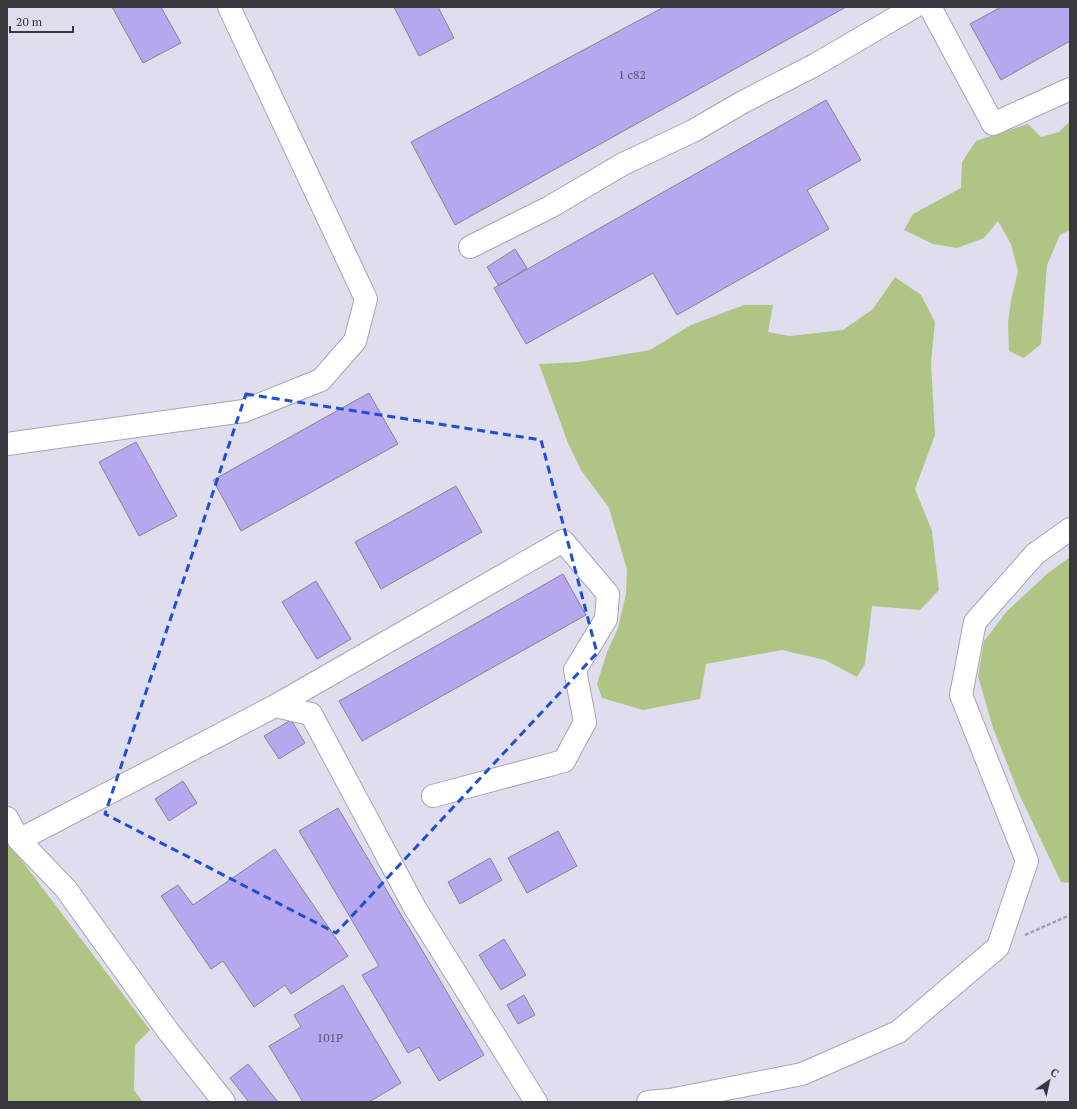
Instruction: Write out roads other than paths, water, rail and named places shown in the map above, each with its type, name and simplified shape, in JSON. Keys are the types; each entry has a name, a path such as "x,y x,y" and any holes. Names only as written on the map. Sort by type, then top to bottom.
{"street":[{"path":"7,444 244,411 320,380 355,341 366,299 229,7"},
{"path":"470,247 550,207 623,164 693,131 743,102 815,65 914,7"},
{"path":"933,12 993,124 1070,89"},
{"path":"648,1102 670,1100 802,1074 898,1032 998,947 1027,861 961,696 975,622 1035,554 1070,529"},
{"path":"19,840 275,706 562,541 608,594 606,620 575,670 585,722 564,761 432,796"},
{"path":"275,706 311,714 415,908 536,1102"},
{"path":"7,818 19,840 66,889 168,1031 224,1102"}]}
